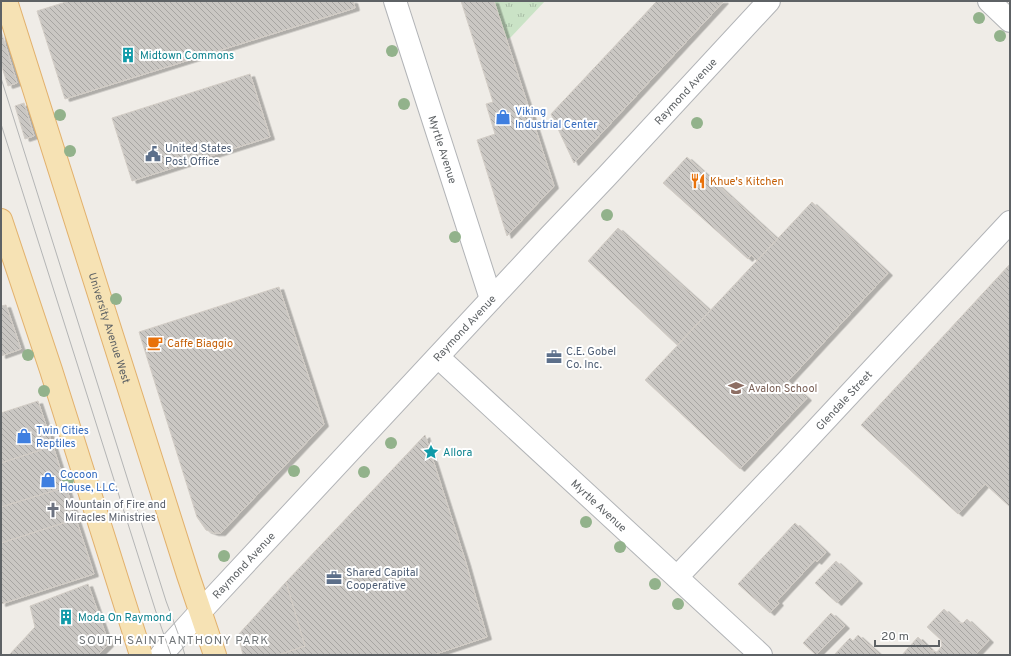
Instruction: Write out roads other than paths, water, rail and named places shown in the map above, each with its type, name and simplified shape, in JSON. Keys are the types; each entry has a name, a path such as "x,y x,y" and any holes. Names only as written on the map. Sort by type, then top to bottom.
{"main road":[{"name":"University Avenue West","path":"6,1 215,655"},
{"path":"1,220 7,258 51,370 141,655"}],"street":[{"name":"Myrtle Avenue","path":"395,1 491,299"},
{"name":"Raymond Avenue","path":"161,655 769,1"},
{"path":"989,1 1010,21"},
{"name":"Glendale Street","path":"677,578 1010,222"},
{"name":"Myrtle Avenue","path":"438,357 761,655"}],"tram line":[{"path":"1,78 166,601 185,655"},
{"path":"1,124 171,655"}],"place":[{"name":"Midtown Commons","path":"128,55"},
{"name":"Viking Industrial Center","path":"503,117"},
{"name":"United States Post Office","path":"153,154"},
{"name":"Khue's Kitchen","path":"698,181"},
{"name":"Caffe Biaggio","path":"155,343"},
{"name":"C.E. Gobel Co. Inc.","path":"554,357"},
{"name":"Avalon School","path":"736,388"},
{"name":"Twin Cities Reptiles","path":"24,436"},
{"name":"Allora","path":"431,452"},
{"name":"Cocoon House, LLC.","path":"48,480"},
{"name":"Mountain of Fire and Miracles Ministries","path":"53,510"},
{"name":"Shared Capital Cooperative","path":"334,578"},
{"name":"Moda On Raymond","path":"66,617"}],"district":[{"name":"SOUTH SAINT ANTHONY PARK","path":"174,640"}]}
